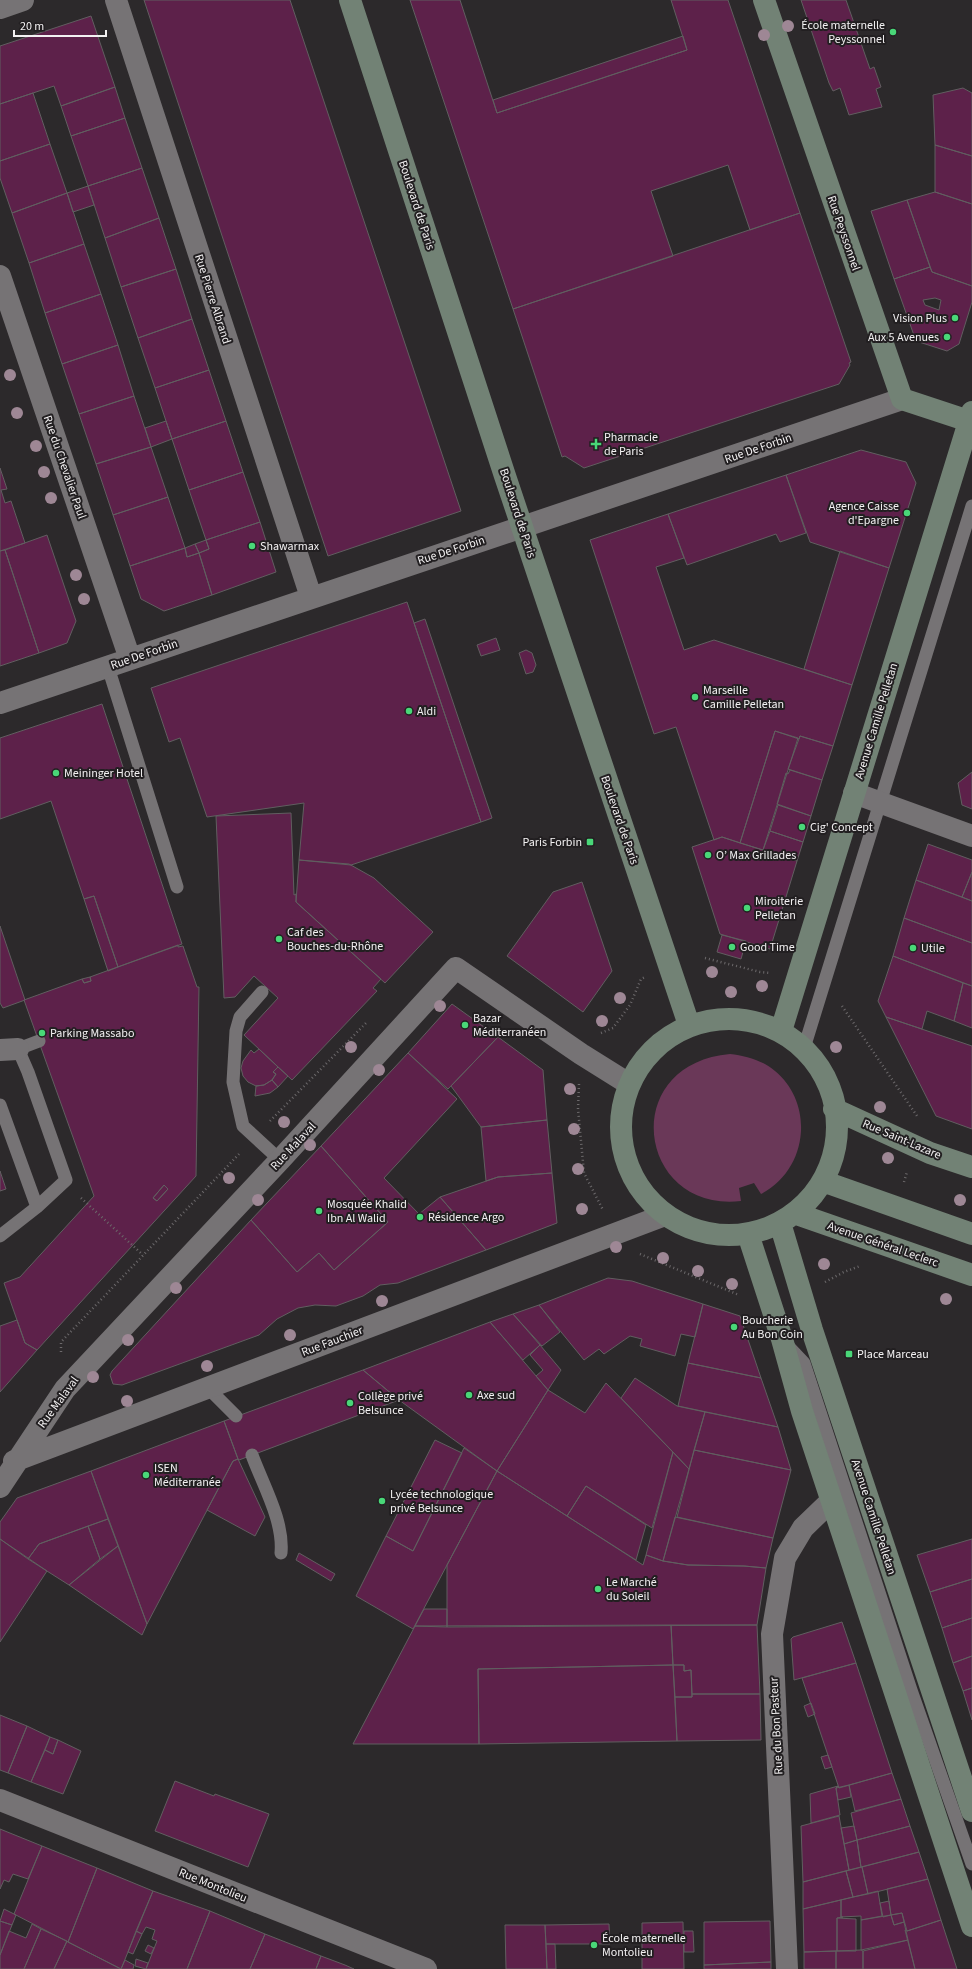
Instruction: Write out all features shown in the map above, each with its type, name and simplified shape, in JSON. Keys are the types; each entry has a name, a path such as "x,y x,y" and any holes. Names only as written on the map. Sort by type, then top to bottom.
{"street":[{"path":"0,8 23,0"},
{"name":"Rue Pierre Albrand","path":"116,0 311,597"},
{"name":"Boulevard de Paris","path":"350,0 522,527 689,1025"},
{"name":"Rue Peyssonnel","path":"764,0 902,399"},
{"name":"Rue du Chevalier Paul","path":"0,276 130,659"},
{"path":"902,399 971,418"},
{"name":"Rue De Forbin","path":"0,703 902,399"},
{"name":"Avenue Camille Pelletan","path":"781,1031 971,418"},
{"path":"854,793 972,836"},
{"name":"Rue Malaval","path":"0,1487 9,1463 65,1389 280,1160 456,968 581,1054 629,1084"},
{"path":"736,1018 759,1022 781,1031 804,1048 816,1062 828,1084 838,1123 835,1152 824,1182 811,1198 787,1218 748,1234 718,1235 688,1228 664,1215 637,1186 623,1153 620,1117 629,1084 644,1058 664,1039 689,1025 712,1019 736,1018"},
{"name":"Rue Saint-Lazare","path":"834,1109 930,1153 972,1167"},
{"path":"824,1182 972,1234"},
{"name":"Rue Fauchier","path":"9,1463 664,1215"},
{"name":"Avenue Camille Pelletan","path":"787,1218 816,1344 972,1811"},
{"name":"Avenue Général Leclerc","path":"787,1218 972,1275"},
{"name":"Avenue Camille Pelletan","path":"748,1234 782,1339 802,1411 972,1926"},
{"name":"Rue du Bon Pasteur","path":"787,1969 772,1634 785,1558 803,1528 831,1500"},
{"name":"Rue Montolieu","path":"0,1800 426,1969"}],"lane":[{"path":"804,1048 972,506"},
{"path":"108,667 177,887"},
{"path":"262,992 240,1017 236,1031 233,1082 242,1126 280,1160"},
{"path":"0,1236 37,1207 66,1180 9,1050 39,1041"},
{"path":"0,1105 37,1207"},
{"name":"Avenue Camille Pelletan","path":"782,1339 804,1363 911,1690 972,1864"},
{"path":"208,1388 236,1416"},
{"path":"252,1455 279,1524 283,1538 282,1553"}],"path":[{"path":"705,958 760,972 773,973"},
{"path":"598,1034 613,1028 630,1005 641,979"},
{"path":"841,1002 843,1008 919,1120"},
{"path":"579,1080 578,1109 584,1173 604,1214"},
{"path":"191,1207 202,1194"},
{"path":"86,1204 143,1255"},
{"path":"636,1253 741,1296"},
{"path":"819,1286 844,1272 866,1264"}],"shaded area":[{"path":"730,1054 754,1059 775,1071 788,1085 796,1101 801,1118 801,1136 797,1153 789,1169 777,1183 761,1194 754,1183 739,1188 741,1201 706,1199 680,1184 662,1162 654,1136 656,1108 669,1083 694,1064"}],"building":[{"path":"144,0 290,0 461,511 328,556"},
{"path":"410,0 460,0 497,113 687,50 671,0 728,0 800,213 750,230 728,165 651,191 673,256 513,309"},
{"path":"801,0 846,0 870,69 874,67 881,87 876,89 882,107 849,115 840,88 833,91 829,83"},
{"path":"91,16 115,87 61,106 54,86 0,104 0,46"},
{"path":"683,36 687,50 497,113 493,100"},
{"path":"115,87 125,118 71,136 61,106"},
{"path":"963,88 972,93 972,156 935,145 933,95"},
{"path":"33,93 50,144 0,161 0,104"},
{"path":"125,118 142,168 88,186 71,136"},
{"path":"50,144 67,193 12,213 0,178 0,161"},
{"path":"935,145 972,156 972,204 935,192"},
{"path":"142,168 159,218 105,238 88,186"},
{"path":"88,186 94,205 73,212 67,193"},
{"path":"935,192 972,204 972,286 932,272 907,200"},
{"path":"67,193 84,244 29,263 12,213"},
{"path":"907,200 930,267 894,279 871,211"},
{"path":"800,213 851,362 849,363 850,365 839,384 584,468 565,456 562,457 513,309"},
{"path":"159,218 176,269 121,287 105,238"},
{"path":"84,244 101,294 45,313 29,263"},
{"path":"930,267 932,272 972,286 972,302 959,344 947,351 916,341 894,279","holes":["935,298 941,300 939,310 925,305 923,300"]},
{"path":"176,269 192,319 138,338 121,287"},
{"path":"101,294 118,345 62,364 45,313"},
{"path":"192,319 209,370 155,388 138,338"},
{"path":"118,345 134,396 79,414 62,364"},
{"path":"209,370 226,421 172,439 155,388"},
{"path":"134,396 151,447 96,464 79,414"},
{"path":"166,421 172,439 151,447 145,428"},
{"path":"226,421 243,472 189,490 172,439"},
{"path":"151,447 168,497 113,515 96,464"},
{"path":"861,450 906,462 916,483 889,568 810,542 786,475"},
{"path":"0,468 7,489 1,490 5,503 11,501 25,543 0,551"},
{"path":"243,472 260,522 206,540 189,490"},
{"path":"786,475 806,533 780,542 776,534 687,565 668,514"},
{"path":"168,497 185,548 130,566 113,515"},
{"path":"668,514 684,558 656,567 684,650 714,640 852,685 833,746 800,736 799,739 775,731 740,843 722,837 714,840 676,727 654,734 590,540"},
{"path":"260,522 276,572 212,595 199,553 209,549 206,540"},
{"path":"47,535 76,621 67,643 39,653 5,550"},
{"path":"206,540 209,549 199,553 195,544"},
{"path":"195,544 199,553 187,557 185,548"},
{"path":"185,548 187,557 199,553 212,595 164,611 141,599 130,566"},
{"path":"5,550 39,653 0,666 0,551"},
{"path":"840,551 889,568 852,685 804,669"},
{"path":"407,602 481,822 351,865 299,860 304,803 207,817 180,738 169,742 151,688"},
{"path":"425,619 492,818 481,822 414,623"},
{"path":"496,638 500,650 481,656 477,645"},
{"path":"526,650 532,653 536,665 533,672 526,674 519,653"},
{"path":"102,704 182,944 118,967 94,896 84,899 51,801 0,819 0,738"},
{"path":"775,731 798,738 763,850 740,843"},
{"path":"800,736 833,746 822,780 788,769"},
{"path":"790,770 822,780 811,816 777,804 786,773 788,774"},
{"path":"972,772 972,809 962,805 958,783"},
{"path":"778,805 811,816 803,842 770,831"},
{"name":"Caf des Bouches-du-Rhône","path":"291,813 294,895 296,894 296,902 381,979 373,988 377,991 292,1080 244,1035 278,998 254,976 235,997 224,998 216,816"},
{"path":"770,831 803,842 797,861 763,850"},
{"name":"Miroiterie Pelletan","path":"722,837 797,861 770,949 720,934 692,847"},
{"path":"928,844 972,860 972,872 962,897 916,880"},
{"path":"299,860 349,864 374,878 433,932 385,983 296,902"},
{"path":"972,872 972,901 962,897"},
{"path":"916,880 972,901 972,943 904,918"},
{"path":"582,882 612,971 583,1012 507,956 553,892"},
{"path":"94,896 118,967 108,971 84,899"},
{"path":"904,918 972,943 972,986 893,956"},
{"path":"0,926 25,1000 3,1008 0,1003"},
{"name":"Good Time","path":"722,935 746,941 741,959 717,952"},
{"path":"178,945 178,947 183,946 197,987 199,987 196,1176 37,1350 25,1343 4,1283 20,1277 94,1196 24,1000 82,979 84,983 91,981 90,977","holes":["164,1185 168,1189 157,1201 153,1198"]},
{"path":"893,956 963,983 954,1021 927,1011 922,1029 886,1017 878,1001"},
{"path":"90,977 91,981 84,983 82,979"},
{"path":"963,983 972,986 972,1028 954,1021"},
{"path":"452,1004 498,1037 448,1089 408,1053"},
{"path":"886,1017 972,1046 972,1129 936,1116"},
{"path":"498,1037 543,1070 547,1120 481,1127 451,1086"},
{"path":"259,1049 278,1067 273,1072 276,1074 272,1080 264,1085 256,1086 248,1082 243,1076 241,1068 243,1061 251,1050 254,1053"},
{"name":"Résidence Argo","path":"408,1053 457,1099 384,1178 419,1214 440,1197 486,1250 398,1283 380,1285 363,1296 336,1306 315,1305 298,1308 277,1319 259,1335 122,1385 113,1384 110,1375 112,1371 251,1220 297,1272 319,1253 334,1270 388,1222 321,1146"},
{"path":"278,1067 288,1076 278,1087 272,1080 276,1074 273,1072"},
{"path":"272,1080 278,1087 270,1093 255,1096 256,1086 264,1085"},
{"path":"547,1120 552,1173 498,1177 486,1181 481,1127"},
{"name":"Mosquée Khalid Ibn Al Walid","path":"321,1146 388,1222 334,1270 319,1253 297,1272 251,1220"},
{"path":"0,1171 6,1189 0,1191"},
{"path":"552,1173 557,1223 486,1250 440,1197 498,1177"},
{"path":"164,1185 168,1189 157,1201 153,1198"},
{"path":"608,1278 632,1281 703,1304 695,1337 681,1334 675,1356 640,1346 642,1339 630,1336 604,1354 599,1349 584,1360 539,1305"},
{"path":"703,1304 740,1316 761,1378 688,1363"},
{"path":"539,1305 560,1332 542,1346 513,1314"},
{"path":"513,1314 540,1345 523,1360 490,1322"},
{"path":"17,1320 25,1343 37,1350 0,1392 0,1326"},
{"name":"Axe sud","path":"490,1322 548,1390 497,1471 399,1400 363,1370"},
{"path":"540,1345 561,1370 548,1390 536,1376 543,1370 530,1355"},
{"path":"688,1363 761,1378 778,1427 678,1406"},
{"path":"363,1370 399,1400 239,1460 238,1459 224,1421"},
{"path":"635,1378 677,1406 705,1412 689,1469 621,1398"},
{"path":"606,1383 673,1452 652,1528 586,1486 567,1516 497,1471 548,1390 585,1413"},
{"path":"705,1412 778,1427 791,1470 694,1450"},
{"path":"224,1421 238,1459 233,1461 147,1624 91,1471"},
{"path":"435,1440 462,1453 413,1551 386,1536"},
{"path":"464,1448 497,1471 413,1629 356,1596 386,1536 413,1551"},
{"path":"694,1450 791,1470 773,1538 677,1517"},
{"path":"673,1452 689,1469 663,1561 646,1555"},
{"path":"238,1459 265,1517 255,1536 207,1510 233,1461"},
{"path":"91,1471 108,1519 39,1544 28,1559 0,1539 0,1522 17,1498"},
{"path":"497,1471 643,1565 646,1555 663,1561 688,1565 766,1568 757,1625 447,1627 447,1565"},
{"path":"586,1486 646,1525 636,1560 567,1516"},
{"path":"675,1517 773,1538 766,1568 688,1565 663,1561"},
{"path":"108,1519 118,1546 100,1559 88,1526"},
{"path":"88,1526 100,1559 69,1585 28,1559 39,1544"},
{"path":"0,1539 47,1571 0,1642"},
{"path":"972,1539 972,1579 930,1592 917,1555"},
{"path":"118,1546 147,1624 142,1635 69,1585"},
{"path":"299,1553 335,1574 331,1581 296,1560"},
{"path":"972,1579 972,1618 942,1628 930,1592"},
{"path":"424,1609 447,1609 447,1627 415,1626"},
{"path":"972,1618 972,1656 953,1663 942,1628"},
{"path":"842,1622 856,1663 794,1680 791,1639 793,1637"},
{"path":"671,1625 757,1625 760,1694 692,1694 691,1670 684,1671 684,1665 673,1665"},
{"path":"671,1625 673,1665 478,1669 479,1744 353,1744 415,1626"},
{"path":"972,1656 972,1688 963,1691 953,1663"},
{"path":"856,1663 892,1773 839,1788 802,1678"},
{"path":"673,1665 684,1665 684,1671 691,1670 692,1697 675,1697"},
{"path":"673,1665 677,1741 479,1744 478,1669"},
{"path":"972,1688 972,1720 963,1691"},
{"path":"692,1694 760,1694 761,1740 677,1741 675,1697 692,1697"},
{"path":"811,1703 815,1714 808,1717 804,1706"},
{"path":"0,1715 27,1726 8,1773 0,1770"},
{"path":"27,1726 50,1737 31,1782 8,1773"},
{"path":"50,1737 58,1740 53,1754 45,1750"},
{"path":"58,1740 81,1751 63,1794 31,1782 45,1750 53,1754"},
{"path":"828,1755 832,1767 825,1769 821,1757"},
{"path":"892,1773 901,1799 855,1811 849,1785"},
{"path":"175,1781 214,1796 215,1794 269,1814 248,1867 155,1831"},
{"path":"849,1785 851,1797 838,1800 836,1788"},
{"path":"838,1786 836,1788 840,1815 811,1823 810,1794"},
{"path":"901,1799 910,1826 857,1840 851,1813"},
{"path":"839,1816 849,1870 803,1882 801,1826"},
{"path":"854,1826 857,1840 844,1844 841,1828"},
{"path":"910,1826 919,1852 861,1867 857,1840"},
{"path":"0,1829 42,1846 28,1879 13,1874 9,1882 4,1880 0,1889"},
{"path":"857,1840 861,1867 849,1870 844,1844"},
{"path":"42,1846 97,1868 68,1942 14,1914"},
{"path":"919,1852 928,1879 868,1894 862,1867"},
{"path":"862,1867 868,1894 853,1897 846,1871"},
{"path":"97,1868 153,1891 121,1969 68,1942"},
{"path":"846,1871 853,1897 803,1909 803,1882"},
{"path":"928,1879 941,1920 907,1931 902,1913 891,1915 887,1889"},
{"path":"153,1891 210,1911 187,1969 146,1969 157,1941 152,1939 155,1930 146,1927 142,1934 136,1931"},
{"path":"878,1891 882,1916 861,1920 861,1916 841,1917 841,1900"},
{"path":"841,1900 841,1917 843,1917 837,1918 837,1951 804,1952 803,1909"},
{"path":"889,1901 891,1915 883,1917 880,1903"},
{"path":"4,1909 16,1915 12,1925 0,1921"},
{"path":"210,1911 265,1934 250,1969 187,1969"},
{"path":"902,1913 904,1922 894,1925 891,1915"},
{"path":"891,1915 894,1925 904,1922 908,1940 861,1950 861,1920"},
{"path":"837,1918 856,1919 856,1951 837,1951"},
{"path":"941,1920 957,1969 915,1969 905,1930 907,1931"},
{"path":"0,1921 12,1925 0,1955"},
{"path":"770,1921 771,1962 704,1965 704,1922"},
{"path":"683,1922 684,1969 642,1969 642,1923"},
{"path":"32,1924 41,1929 24,1969 0,1969 0,1955 9,1931 26,1938"},
{"path":"609,1924 610,1944 546,1944 545,1925"},
{"path":"505,1925 545,1925 547,1969 506,1969"},
{"path":"41,1929 67,1941 54,1969 24,1969"},
{"path":"136,1931 142,1934 133,1954 128,1952"},
{"path":"684,1931 693,1931 694,1952 684,1952"},
{"path":"265,1934 321,1956 316,1969 250,1969"},
{"path":"908,1940 915,1969 863,1969 863,1951"},
{"path":"67,1941 68,1942 121,1969 54,1969"},
{"path":"546,1944 555,1944 556,1969 547,1969"},
{"path":"148,1945 154,1948 151,1954 145,1951"},
{"path":"836,1951 863,1951 863,1969 836,1969"},
{"path":"836,1951 836,1969 804,1969 804,1952"},
{"path":"321,1956 345,1965 354,1969 316,1969"},
{"path":"136,1959 148,1963 146,1969 135,1966"},
{"path":"125,1960 134,1965 133,1969 121,1969"},
{"path":"771,1962 771,1969 704,1969 704,1965"}],"place":[{"name":"École maternelle Peyssonnel","path":"893,32"},
{"name":"Vision Plus","path":"955,318"},
{"name":"Aux 5 Avenues","path":"947,337"},
{"name":"Pharmacie de Paris","path":"596,444"},
{"name":"Agence Caisse d'Epargne","path":"907,513"},
{"name":"Shawarmax","path":"252,546"},
{"name":"Marseille Camille Pelletan","path":"695,697"},
{"name":"Aldi","path":"409,711"},
{"name":"Meininger Hotel","path":"56,773"},
{"name":"Cig' Concept","path":"802,827"},
{"name":"Paris Forbin","path":"590,842"},
{"name":"O’ Max Grillades","path":"708,855"},
{"name":"Miroiterie Pelletan","path":"747,908"},
{"name":"Caf des Bouches-du-Rhône","path":"279,939"},
{"name":"Good Time","path":"732,947"},
{"name":"Utile","path":"913,948"},
{"name":"Bazar Méditerranéen","path":"465,1025"},
{"name":"Parking Massabo","path":"42,1033"},
{"name":"Mosquée Khalid Ibn Al Walid","path":"319,1211"},
{"name":"Résidence Argo","path":"420,1217"},
{"name":"Boucherie Au Bon Coin","path":"734,1327"},
{"name":"Place Marceau","path":"849,1354"},
{"name":"Axe sud","path":"469,1395"},
{"name":"Collège privé Belsunce","path":"350,1403"},
{"name":"ISEN Méditerranée","path":"146,1475"},
{"name":"Lycée technologique privé Belsunce","path":"382,1501"},
{"name":"Le Marché du Soleil","path":"598,1589"},
{"name":"École maternelle Montolieu","path":"594,1945"}]}
